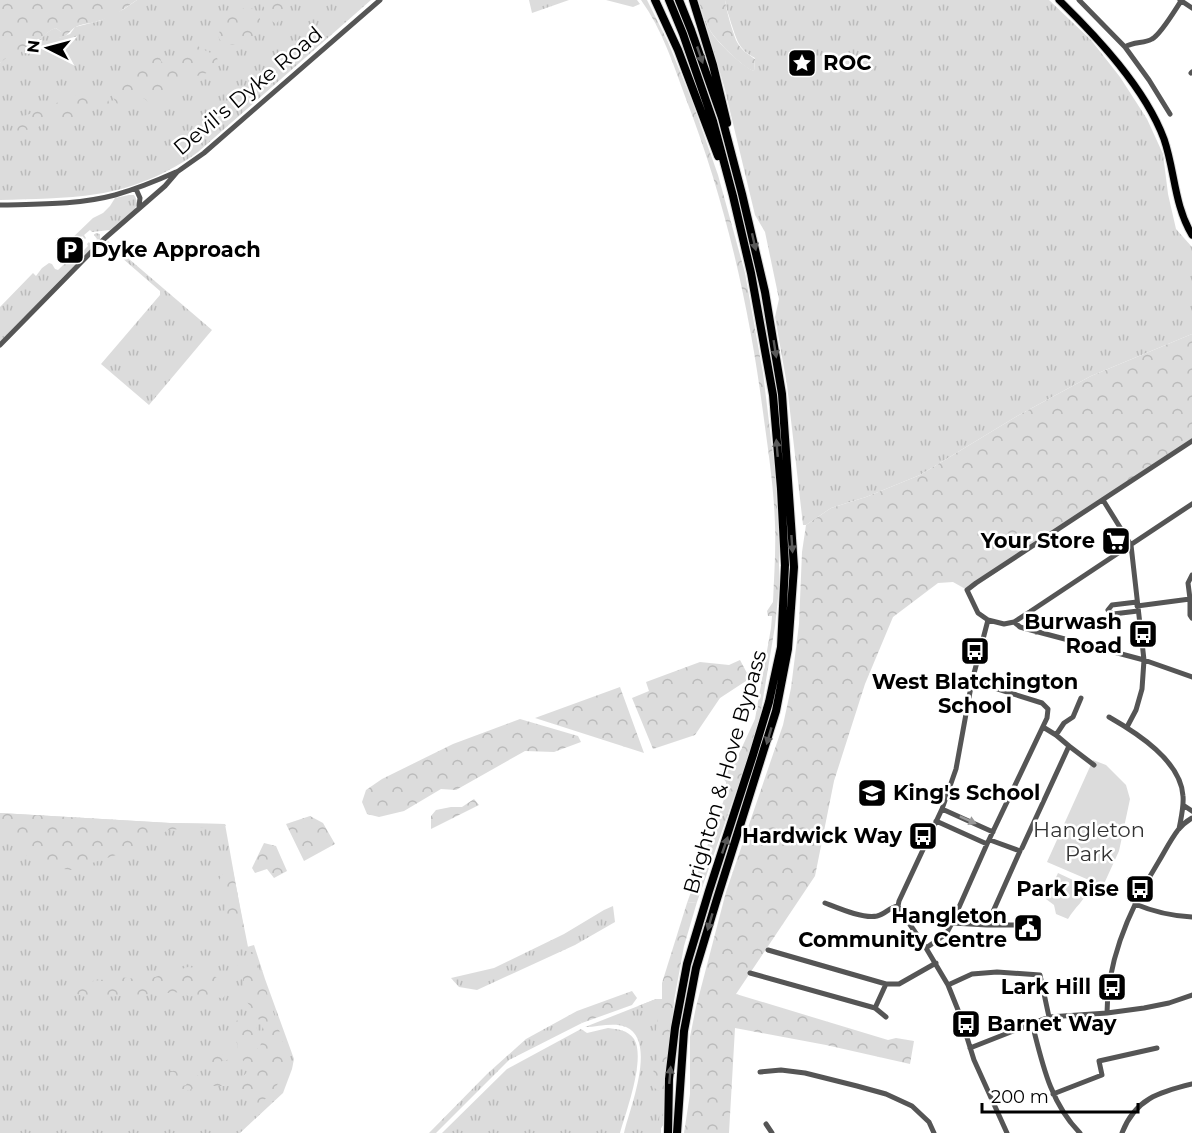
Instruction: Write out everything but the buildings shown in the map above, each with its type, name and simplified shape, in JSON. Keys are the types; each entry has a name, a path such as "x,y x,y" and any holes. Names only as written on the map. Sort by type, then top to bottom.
{"highway":[{"path":"655,0 678,50 733,196"},
{"name":"Brighton & Hove Bypass","path":"668,1133 669,1079 675,1028 687,964 769,702 781,647 785,565 773,395 755,294 713,121 669,0"},
{"name":"Brighton & Hove Bypass","path":"677,1133 684,1031 696,968 776,711 789,649 794,567 782,394 763,281 722,118 679,0"},
{"path":"693,0 727,117 733,157"}],"main road":[{"path":"1059,0 1102,45 1132,82 1147,105 1163,138 1178,203 1192,235"}],"street":[{"name":"Devil's Dyke Road","path":"0,345 105,238 165,186 177,172 204,153 380,0"},
{"path":"1079,0 1125,46 1170,114"},
{"path":"1125,46 1154,39 1180,1 1192,8"},
{"path":"0,205 80,201 113,195 136,189 177,172"},
{"path":"136,189 140,198 139,208"},
{"path":"1192,441 967,590 978,613 988,620 1004,624 1014,621 1192,504"},
{"path":"1103,500 1131,544 1144,660 1142,689 1136,710 1127,727"},
{"path":"1192,575 1188,583 1192,618"},
{"path":"1137,606 1190,599"},
{"path":"1031,611 1036,632"},
{"path":"988,620 972,681 956,768 942,809 898,906 948,985 974,1060 1007,1133"},
{"path":"1014,621 1020,627 1144,660 1192,677"},
{"path":"926,948 946,934 952,923 1047,718 1048,709 1042,703 972,681"},
{"path":"1056,735 1064,723 1072,717 1081,698"},
{"path":"1107,1013 1109,981 1118,946 1152,873 1179,828 1183,805 1181,783 1174,770 1159,752 1127,727 1109,717"},
{"path":"1043,727 1094,765"},
{"path":"1022,848 1069,746"},
{"path":"1183,805 1192,811"},
{"path":"942,809 993,832"},
{"path":"1179,828 1192,818"},
{"path":"936,821 988,842 1020,851 987,925"},
{"path":"825,903 870,916 898,906"},
{"path":"1136,904 1175,916 1192,916"},
{"path":"952,923 1023,925 1026,918"},
{"path":"768,950 886,984 899,984 936,963"},
{"path":"948,985 972,974 996,972 1040,975 1049,1017"},
{"path":"750,973 875,1008 886,1017"},
{"path":"875,1008 886,984"},
{"path":"970,1048 1049,1017 1144,1008 1192,995"},
{"path":"1032,1023 1053,1094 1062,1112 1080,1133"},
{"path":"1053,1094 1102,1075 1099,1061 1157,1048"},
{"path":"760,1072 781,1070 805,1073 886,1094 912,1107 929,1122 934,1133"},
{"path":"1122,1133 1137,1107 1152,1096 1192,1084"},
{"path":"766,1124 772,1133"}],"green space":[{"path":"0,0 137,0 108,18 77,26 66,36 59,38 61,32 56,28 49,31 19,54 8,52 6,58 0,63"},
{"path":"137,0 371,0 198,152 175,167 137,184 110,192 61,198 0,200 0,63 8,51 29,46 56,28 61,32 59,38 70,34 75,27 99,21"},
{"path":"249,0 284,0 282,2 285,7 284,14 276,24 269,19 271,15 261,4"},
{"path":"529,0 569,0 532,13"},
{"path":"606,0 637,0 640,4 633,7"},
{"path":"641,0 647,0 668,42 718,175 745,273 763,373 775,471 779,589 775,626 760,717 752,748 736,792 727,791 726,782 755,719 771,628 772,616 768,616 767,611 773,602 775,535 770,468 751,332 724,214 713,175 672,61 655,23"},
{"path":"698,0 725,0 737,42 755,59 754,71 738,60 711,32"},
{"path":"725,0 1049,0 1091,40 1120,77 1147,119 1163,154 1168,194 1176,229 1192,247 1192,334 1091,376 1019,415 920,475 866,497 831,508 803,525 787,385 775,317 779,299 765,232 755,215 724,86 700,5 714,37 737,60 754,71 755,58 739,44"},
{"path":"246,8 254,9 259,15 262,27 248,43 223,44 218,37 224,22 235,12"},
{"path":"196,45 215,54 218,60 216,70 174,86 172,97 156,109 142,97 135,97 117,104 111,94 122,77 133,67 155,55 162,63"},
{"path":"86,91 100,91 108,100 111,108 92,107 85,111 78,120 41,120 40,126 34,129 17,131 15,125 17,119"},
{"path":"134,195 136,198 135,209 110,230 92,232 90,230 84,235 85,239 82,236 80,238 74,250 69,245 68,242 93,218 103,213 115,198"},
{"path":"100,234 100,240 0,342 0,307 33,273 36,276 49,263 58,270 80,249 83,251 89,242 91,245 97,239 94,235"},
{"path":"108,241 212,330 149,405 101,364 160,295 160,291 106,244"},
{"path":"1192,334 1192,439 969,591 953,582 938,583 893,617 865,684 834,781 815,876 736,994 888,1040 896,1038 914,1041 910,1064 735,1028 729,1133 684,1133 690,1094 690,1037 696,1007 726,892 783,725 791,688 799,624 802,552 806,525 831,508 866,497 920,475 1019,415 1091,376"},
{"path":"740,660 748,675 746,681 720,698 695,735 653,749 632,698 649,691 646,682 700,662 729,665"},
{"path":"620,687 644,753 535,718"},
{"path":"520,719 578,736 581,742 554,752 525,751 456,790 441,789 404,811 379,817 367,814 362,802 366,790 382,779 453,744"},
{"name":"Hangleton Park","path":"1093,760 1106,765 1126,785 1130,799 1119,851 1103,886 1047,862"},
{"path":"745,766 697,902 687,903 727,791 726,782 718,772"},
{"path":"474,799 479,805 431,829 431,816 436,810 462,807"},
{"path":"0,813 225,824 247,947 254,945 294,1059 283,1093 240,1133 0,1133"},
{"path":"0,813 225,824 226,826 168,830 143,846 71,870 35,865 0,826"},
{"path":"310,816 323,823 335,844 304,861 286,824"},
{"path":"264,843 276,846 287,871 274,878 267,869 255,873 252,868"},
{"path":"232,866 248,947 245,948 225,916 227,896 219,880 227,867"},
{"path":"1058,873 1090,888 1068,919 1056,914 1054,905 1046,899"},
{"path":"697,902 684,946 674,1001 661,1128 659,1124 660,1092 652,1086 660,1045 656,1030 659,1011 642,1010 638,1006 662,999 662,983 687,903"},
{"path":"613,906 615,922 575,945 477,990 459,987 451,978 494,968 564,934"},
{"path":"248,952 254,952 289,1061 283,1074 272,1092 257,1106 254,1093 233,1086 199,1086 177,1095 170,1095 170,1090 186,1085 188,1082 170,1077 170,1071 186,1071 214,1082 240,1080 247,1072 246,1063 239,1057 202,1066 200,1062 238,1049 237,1042 229,1040 227,1035 236,1021 251,1015 256,1021 258,1038 252,1043 259,1050 264,1030 244,998 243,977 236,961 245,957"},
{"path":"188,967 205,969 225,984 228,991 223,998 188,996 183,992 88,998 57,987 119,977 145,980"},
{"path":"632,991 637,998 632,1005 582,1023 577,1018 577,1011"},
{"path":"656,999 674,1001 664,1090 663,1125 661,1133 624,1133 639,1077 640,1046 635,1035 626,1027 611,1025 585,1027"},
{"path":"577,1011 582,1023 509,1060 436,1133 429,1133 487,1074 526,1039"},
{"path":"608,1028 629,1034 634,1039 637,1048 638,1059 634,1085 620,1133 442,1133 507,1069 581,1029 587,1033"}],"place":[{"name":"ROC","path":"802,63"},
{"name":"Dyke Approach","path":"70,250"},
{"name":"Your Store","path":"1116,541"},
{"name":"Burwash Road","path":"1143,634"},
{"name":"West Blatchington School","path":"975,651"},
{"name":"King's School","path":"872,793"},
{"name":"Hardwick Way","path":"923,836"},
{"name":"Park Rise","path":"1140,889"},
{"name":"Hangleton Community Centre","path":"1028,928"},
{"name":"Lark Hill","path":"1112,987"},
{"name":"Barnet Way","path":"966,1024"}]}
